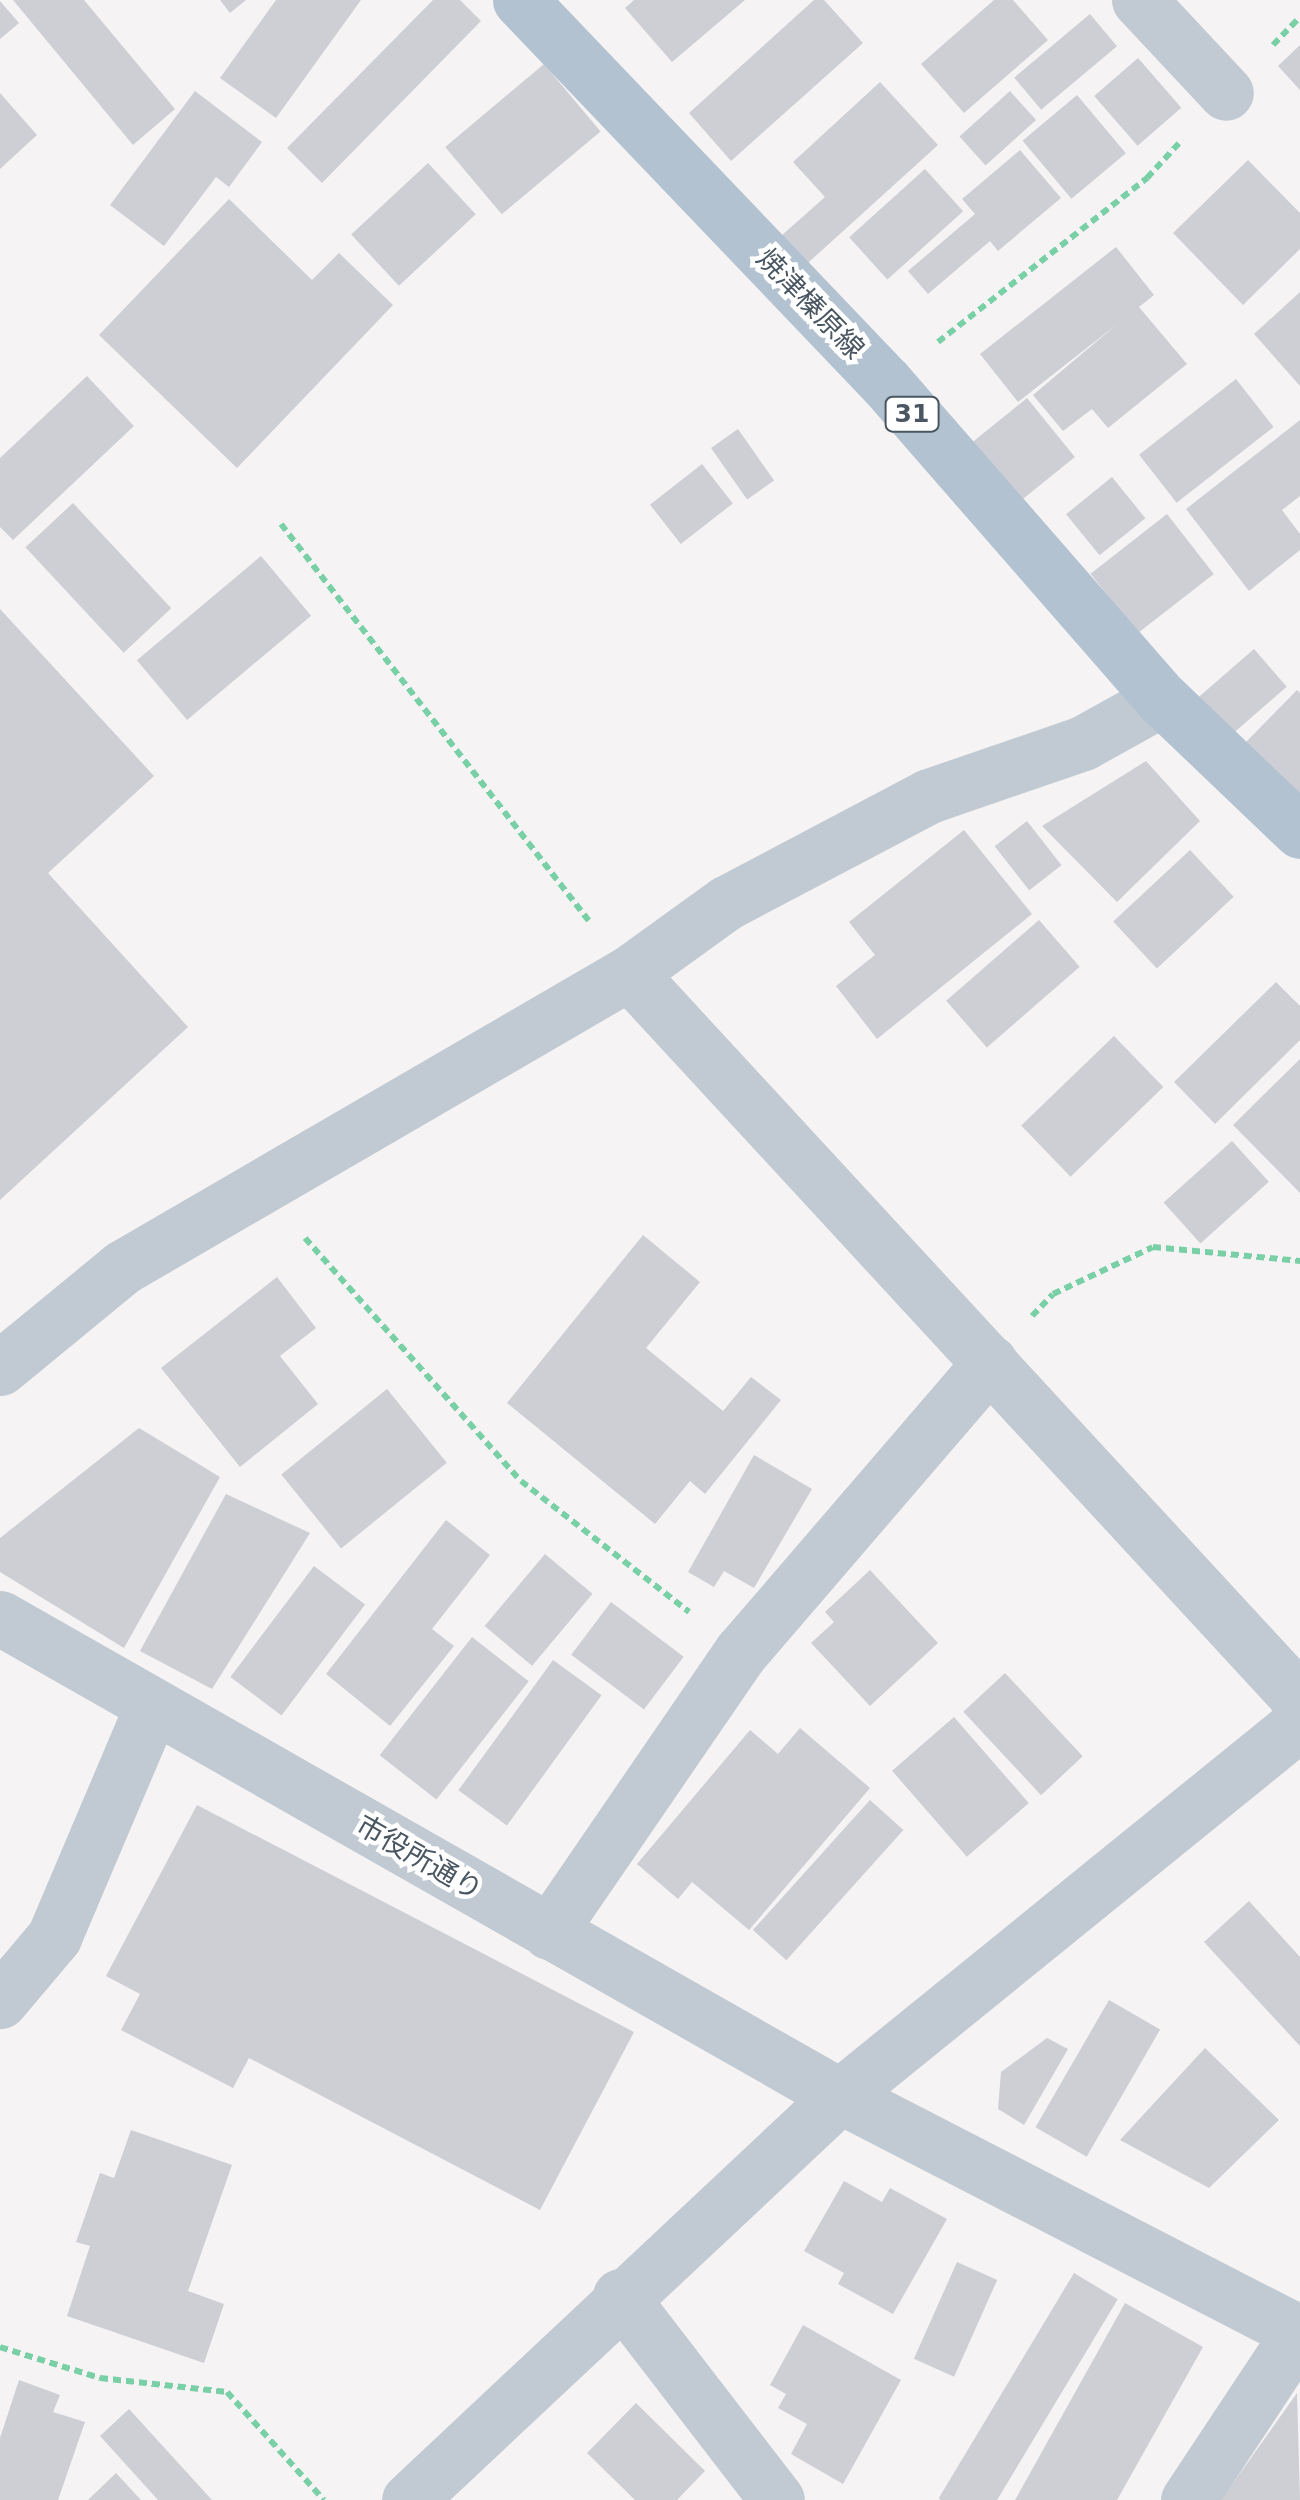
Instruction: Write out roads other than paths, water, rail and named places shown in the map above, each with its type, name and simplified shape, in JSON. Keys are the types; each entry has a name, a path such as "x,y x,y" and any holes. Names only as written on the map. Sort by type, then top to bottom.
{"main road":[{"name":"焼津榛原線","path":"520,0 886,383 1162,700 1300,831"}],"street":[{"path":"1140,0 1226,93"},
{"path":"0,1368 123,1267 258,1184 629,973 726,903 929,796 1083,742 1162,700"},
{"path":"629,973 1300,1700"},
{"path":"549,1932 742,1652 990,1362"},
{"name":"市役所通り","path":"0,1618 840,2096 1300,2332"},
{"path":"0,2001 54,1938 152,1706"},
{"path":"409,2500 620,2296 840,2096 1300,1723"},
{"path":"620,2296 777,2500"},
{"path":"1188,2500 1300,2332"}]}
